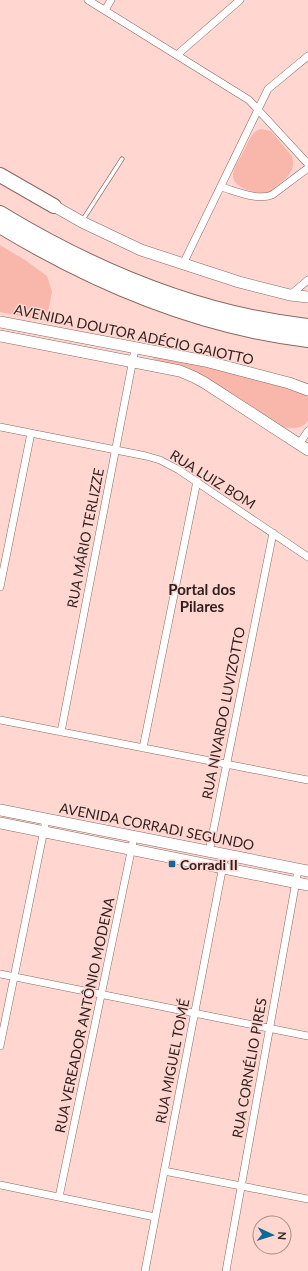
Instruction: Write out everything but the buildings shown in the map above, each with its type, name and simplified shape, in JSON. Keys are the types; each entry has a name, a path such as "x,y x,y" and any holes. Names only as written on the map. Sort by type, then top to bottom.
{"highway":[{"path":"0,175 54,206"},
{"path":"0,213 88,261 171,295 212,308 250,317 308,326"},
{"path":"0,226 56,258 86,273 207,320 244,330 308,340"},
{"path":"275,336 308,345"}],"street":[{"path":"88,0 178,54 250,100 308,164"},
{"path":"105,10 111,0"},
{"path":"178,54 240,0"},
{"path":"183,264 268,90 308,56"},
{"path":"221,187 266,198 308,168"},
{"path":"54,206 82,222 141,250 238,282 290,295 308,297"},
{"path":"290,295 308,280"},
{"name":"AVENIDA DOUTOR ADÉCIO GAIOTTO","path":"0,322 135,349 205,361 288,383 308,390"},
{"name":"AVENIDA DOUTOR ADÉCIO GAIOTTO","path":"0,336 165,367 194,376 304,447"},
{"name":"RUA MÁRIO TERLIZZE","path":"61,732 135,349"},
{"name":"RUA LUIZ BOM","path":"0,427 160,460 197,481 308,557"},
{"path":"304,447 308,431"},
{"path":"0,587 31,433"},
{"path":"143,748 197,481"},
{"name":"RUA NIVARDO LUVIZOTTO","path":"209,852 273,533"},
{"path":"0,720 308,780"},
{"name":"AVENIDA CORRADI SEGUNDO","path":"0,810 303,870"},
{"path":"0,1046 46,820"},
{"name":"AVENIDA CORRADI SEGUNDO","path":"0,823 308,885"},
{"name":"RUA VEREADOR ANTÔNIO MODENA","path":"59,1197 134,837"},
{"name":"RUA MIGUEL TOMÉ","path":"144,1271 225,855"},
{"name":"RUA CORNÉLIO PIRES","path":"226,1271 296,882 303,870"},
{"path":"0,974 308,1036"},
{"path":"164,1171 308,1199"},
{"path":"0,1185 155,1217"}],"lane":[{"path":"82,222 122,159"}],"shaded area":[{"path":"261,129 271,131 292,156 293,161 291,172 286,178 267,193 258,193 247,190 237,184 233,177 235,167 250,138 255,132"},
{"path":"0,245 25,260 47,276 52,292 46,321 0,312"},
{"path":"154,357 195,364 303,392 308,397 308,421 303,426 297,428 283,427 196,373 153,359"}],"place":[{"name":"Corradi II","path":"172,864"}],"district":[{"name":"Portal dos Pilares","path":"202,598"}]}
